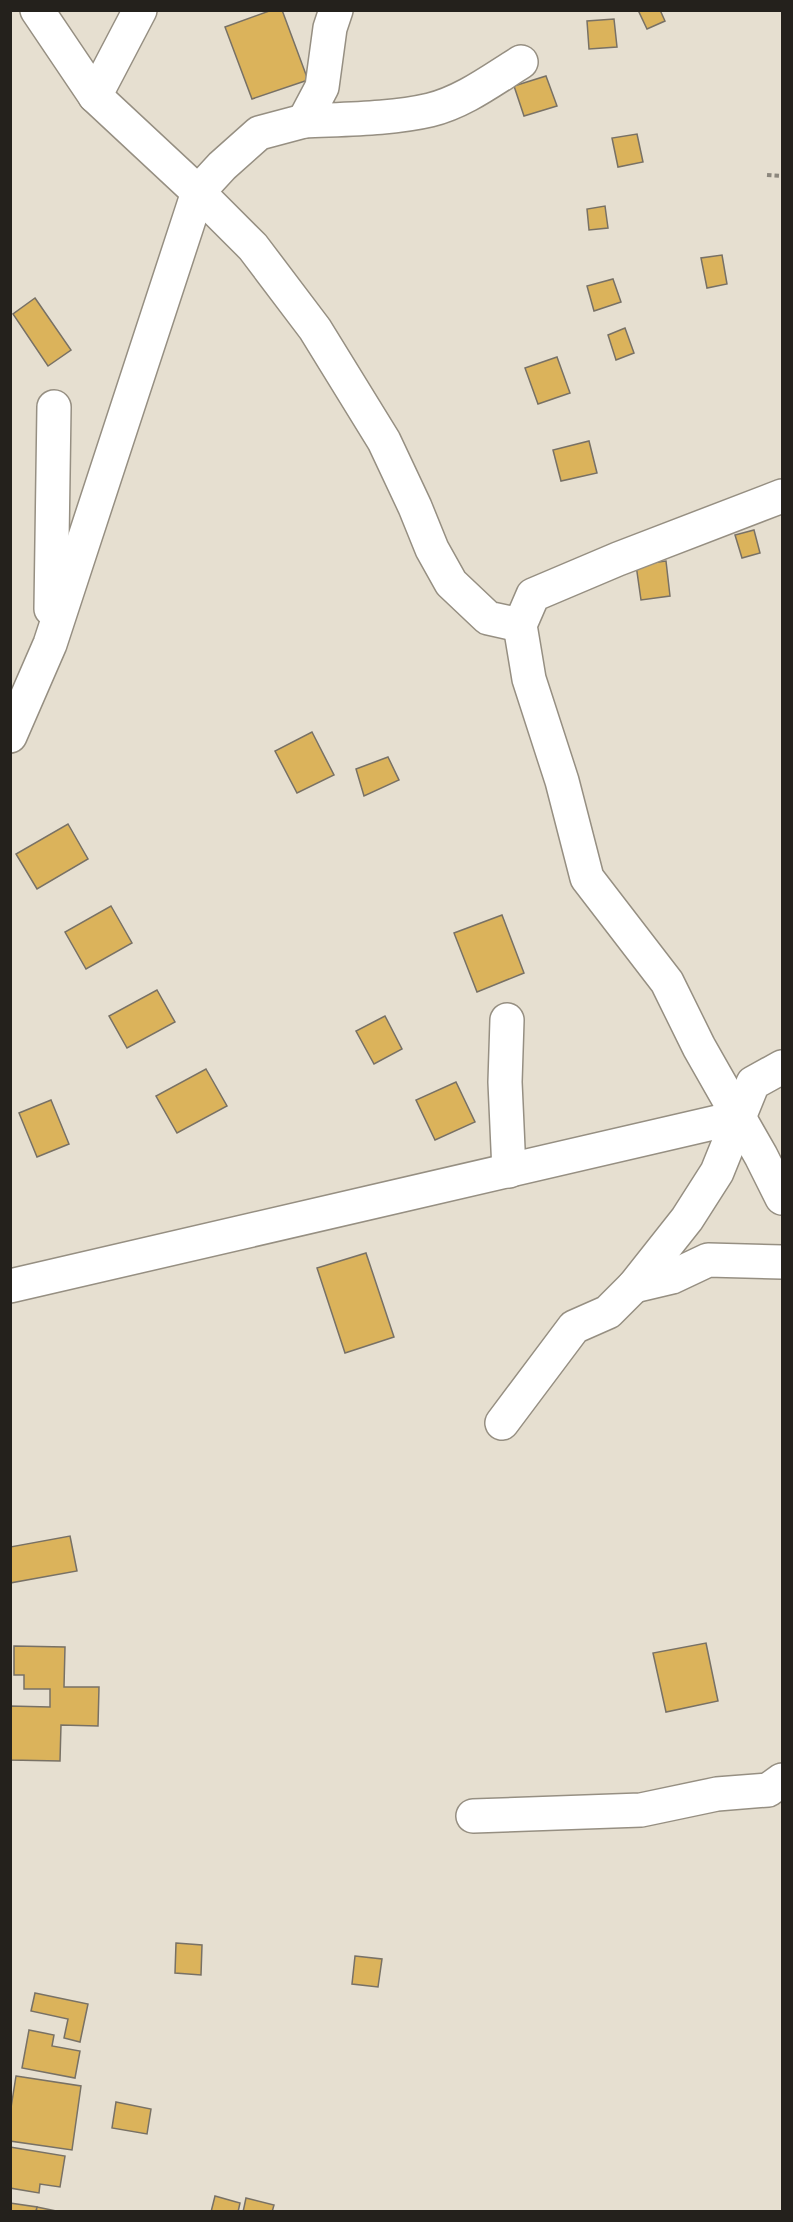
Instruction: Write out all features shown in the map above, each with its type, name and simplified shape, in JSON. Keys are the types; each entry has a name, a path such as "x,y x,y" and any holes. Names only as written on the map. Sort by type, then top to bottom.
{"street":[{"path":"37,10 95,96 253,246 315,329 384,441 416,507 432,549 451,583 488,618 520,625"},
{"path":"95,96 140,10"},
{"path":"304,121 322,87 330,28 336,10"},
{"path":"10,736 50,644 198,192 222,166 259,134 304,121 372,117 431,110 471,94 521,62"},
{"path":"50,644 54,407"},
{"path":"783,496 618,559 533,595 520,625 528,679 562,781 587,878 667,982 699,1047 783,1198"},
{"path":"507,1020 505,1082 509,1171"},
{"path":"502,1423 574,1327 608,1312 634,1286 687,1219 717,1172 753,1083 783,1067"},
{"path":"10,1286 739,1118"},
{"path":"634,1286 672,1277 708,1260 783,1262"},
{"path":"473,1816 641,1810 717,1794 768,1790 783,1780"}],"path":[{"path":"767,175 783,176"}],"building":[{"path":"272,10 282,10 308,80 252,99 225,27"},
{"path":"638,10 660,10 665,21 647,29"},
{"path":"614,19 617,47 589,49 587,21"},
{"path":"546,76 557,106 524,116 514,86"},
{"path":"637,134 643,162 618,167 612,138"},
{"path":"605,206 608,228 589,230 587,209"},
{"path":"722,255 727,284 707,288 701,258"},
{"path":"613,279 621,302 594,311 587,286"},
{"path":"35,298 71,350 48,366 13,314"},
{"path":"625,328 634,353 616,360 608,335"},
{"path":"557,357 570,393 538,404 525,368"},
{"path":"589,441 597,473 561,481 553,450"},
{"path":"754,530 760,553 742,558 735,535"},
{"path":"666,561 670,596 641,600 636,565"},
{"path":"312,732 334,775 297,793 275,751"},
{"path":"388,757 399,780 364,796 356,769"},
{"path":"68,824 88,859 37,889 16,854"},
{"path":"111,906 132,943 86,969 65,932"},
{"path":"502,915 524,973 477,992 454,933"},
{"path":"157,990 175,1022 127,1048 109,1016"},
{"path":"385,1016 402,1049 374,1064 356,1031"},
{"path":"206,1069 227,1106 177,1133 156,1096"},
{"path":"456,1082 475,1122 435,1140 416,1100"},
{"path":"51,1100 69,1144 37,1157 19,1113"},
{"path":"366,1253 394,1337 345,1353 317,1268"},
{"path":"70,1536 77,1571 10,1583 10,1547"},
{"path":"706,1643 718,1701 666,1712 653,1653"},
{"path":"14,1646 65,1647 64,1687 99,1687 98,1726 61,1725 60,1761 10,1760 10,1706 50,1707 50,1689 24,1689 24,1675 14,1675"},
{"path":"176,1943 202,1945 201,1975 175,1973"},
{"path":"355,1956 382,1959 378,1987 352,1984"},
{"path":"35,1993 88,2004 80,2042 64,2038 68,2019 31,2011"},
{"path":"29,2030 54,2035 52,2046 80,2051 75,2078 22,2068"},
{"path":"16,2076 81,2086 72,2150 10,2141 10,2114"},
{"path":"116,2102 151,2109 147,2134 112,2128"},
{"path":"10,2147 65,2156 60,2187 40,2184 39,2193 10,2188"},
{"path":"215,2196 240,2203 238,2212 211,2212"},
{"path":"246,2198 274,2205 272,2212 243,2212"},
{"path":"10,2203 37,2207 36,2212 10,2212"},
{"path":"37,2207 61,2212 36,2212"}]}
